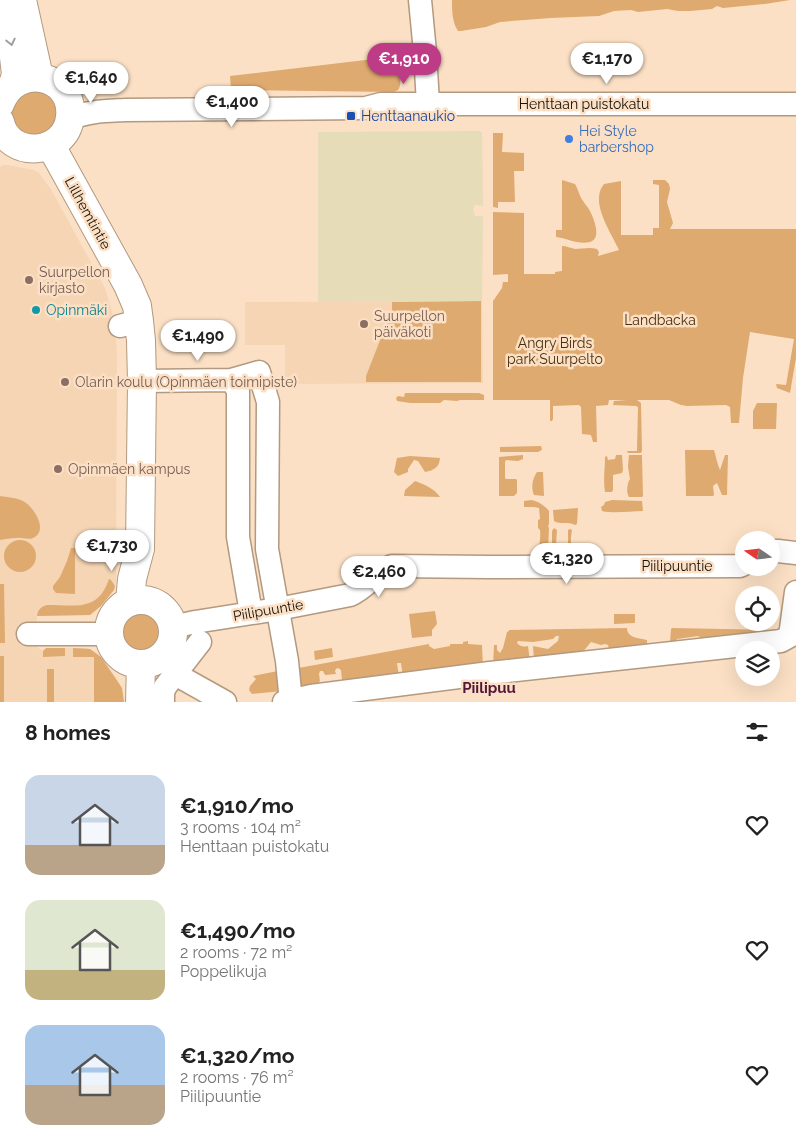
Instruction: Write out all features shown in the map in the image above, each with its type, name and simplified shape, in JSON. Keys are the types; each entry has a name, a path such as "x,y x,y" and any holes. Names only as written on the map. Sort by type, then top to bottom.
{"main road":[{"path":"2,0 16,74 6,95"},
{"path":"22,0 39,77"},
{"path":"2,133 11,141 23,147 34,149 51,146 66,130 68,108 60,88 50,81 39,77 25,78 6,95"},
{"name":"Lillhemtintie","path":"51,146 128,285 137,306 130,324 141,340 140,549 147,579 139,601"},
{"path":"139,601 158,604 165,610 173,627 169,649 161,657 151,662 140,664 123,658 111,643 109,634 112,618 117,611 123,606 139,601"},
{"path":"140,664 140,702"}],"street":[{"path":"420,0 428,104"},
{"name":"Henttaan puistokatu","path":"68,108 79,114 125,110 366,108 381,104 792,104"},
{"path":"142,381 231,380 260,372 268,402 267,549 287,661 289,702 311,696 490,673 781,641 790,636 796,592"},
{"path":"231,380 238,390 238,537 251,613"},
{"path":"780,551 796,553"},
{"name":"Piilipuuntie","path":"173,627 350,595 359,591 385,568 392,566 735,566"},
{"path":"28,634 109,634"},
{"path":"163,702 165,687 200,642"},
{"path":"175,674 225,702"}],"shaded area":[{"name":"Opinmäen kampus","path":"3,165 34,170 39,173 52,191 105,288 114,319 117,354 116,583 114,590 101,606 90,615 37,616 37,647 43,651 49,648 90,649 101,657 117,679 122,688 124,702 0,702 0,167"},
{"name":"Suurpellon päiväkoti","path":"482,301 483,383 285,384 285,345 245,345 245,302"}],"green space":[{"path":"452,0 790,0 723,8 717,6 712,9 690,11 667,9 638,12 631,10 614,11 599,16 500,22 486,27 458,31 453,20"},
{"path":"382,58 395,59 398,66 400,83 398,90 394,92 231,90 230,76"},
{"path":"28,90 44,90 56,101 59,116 51,130 37,137 22,133 12,122 12,104"},
{"path":"493,133 503,133 502,152 524,153 524,171 514,171 515,202 498,202 498,208 493,207"},
{"path":"562,180 575,184 592,215 596,237 590,242 577,242 556,237 556,230 562,230"},
{"name":"Landbacka","path":"653,180 665,180 669,184 670,189 667,202 673,223 670,229 796,229 796,358 790,393 777,388 776,384 786,385 794,339 750,332 739,423 731,423 730,407 726,405 687,406 669,400 637,400 641,403 642,451 641,453 628,453 627,451 637,451 638,407 613,405 614,401 627,400 609,400 608,405 596,406 597,442 593,442 591,435 582,434 581,407 579,405 553,406 553,419 550,421 550,400 493,400 493,301 502,288 503,282 508,282 508,274 493,275 493,212 524,213 524,274 555,274 555,272 562,271 562,246 575,249 597,249 599,252 598,256 619,250 600,208 600,191 604,184 621,181 621,235 653,235 653,228 659,228 659,185 653,184"},
{"path":"481,301 481,382 366,382 366,376 392,310 392,302"},
{"path":"405,393 479,393 484,395 484,400 444,400 440,403 397,401 396,398 398,396 404,397"},
{"path":"757,403 777,403 776,429 753,429 753,411"},
{"path":"541,446 542,450 538,452 500,452 500,447"},
{"path":"685,450 714,450 720,470 725,455 728,455 727,495 722,495 717,483 713,486 713,496 686,496"},
{"path":"523,455 523,459 518,461 506,460 505,462 505,478 517,480 517,493 514,496 499,496 499,457"},
{"path":"616,455 622,455 623,470 622,473 613,475 612,492 605,492 605,457 607,456 608,460 615,459"},
{"path":"629,455 642,455 642,497 629,497 628,495 627,488 630,479"},
{"path":"410,456 440,458 436,468 425,472 418,461 414,460 408,472 398,476 394,472 397,458"},
{"path":"537,472 543,472 544,496 534,495 533,492 533,481"},
{"path":"415,481 426,485 440,497 404,496 405,490"},
{"path":"0,496 21,500 35,512 40,523 40,529 35,537 30,539 10,538 0,540"},
{"path":"531,500 541,504 549,511 548,550 539,551 539,508 524,507 524,501"},
{"path":"612,500 642,501 643,511 602,511 601,507 605,502"},
{"path":"578,508 577,524 554,521 553,510"},
{"path":"554,528 557,530 556,545 563,546 568,543 568,530 572,530 571,549 552,550 552,531"},
{"path":"20,540 32,544 36,556 32,568 20,572 8,568 4,556 8,544"},
{"path":"71,548 75,548 75,594 56,593 53,586 60,577"},
{"path":"109,579 115,586 114,590 101,606 90,615 37,616 40,609 47,605 76,605 92,602 99,597"},
{"path":"0,584 4,584 5,643 0,643"},
{"path":"435,611 437,624 432,630 432,636 412,638 409,614"},
{"path":"140,613 153,619 159,632 153,645 140,651 127,645 121,632 127,619"},
{"path":"614,614 635,614 635,623 614,624"},
{"path":"627,628 631,636 647,640 647,648 609,649 608,645 591,642 581,654 534,660 533,646 548,649 558,641 559,636 556,636 553,639 533,642 518,641 517,643 523,647 528,646 530,662 493,666 494,645 497,645 497,650 500,653 509,630"},
{"path":"671,629 774,631 700,640 698,636 677,639 675,644 670,643"},
{"path":"468,641 468,644 482,645 483,668 403,677 401,663 397,663 399,676 346,684 342,680 341,670 338,668 335,671 336,674 325,675 323,671 320,671 319,685 300,689 293,669 429,644 434,649 450,646 450,644 463,644 463,642"},
{"path":"46,648 65,648 65,656 43,657 43,651"},
{"path":"73,648 90,649 101,657 122,688 124,702 94,702 94,657 73,657"},
{"path":"332,648 333,657 315,660 314,651"},
{"path":"0,656 4,656 4,702 0,702"},
{"path":"47,669 54,669 54,702 47,702"},
{"path":"278,671 282,691 252,694 249,690 256,679 253,676"}],"sand":[{"path":"318,132 482,132 483,206 475,205 473,210 475,216 483,216 482,301 318,302"}],"place":[{"name":"Henttaanaukio","path":"351,116"},
{"name":"Hei Style barbershop","path":"569,139"},
{"name":"Suurpellon kirjasto","path":"29,280"},
{"name":"Opinmäki","path":"36,310"},
{"name":"Suurpellon päiväkoti","path":"364,324"},
{"name":"Olarin koulu (Opinmäen toimipiste)","path":"65,382"},
{"name":"Opinmäen kampus","path":"58,469"}],"district":[{"name":"Piilipuu","path":"489,688"}],"park label":[{"name":"Angry Birds park Suurpelto","path":"555,352"}]}
